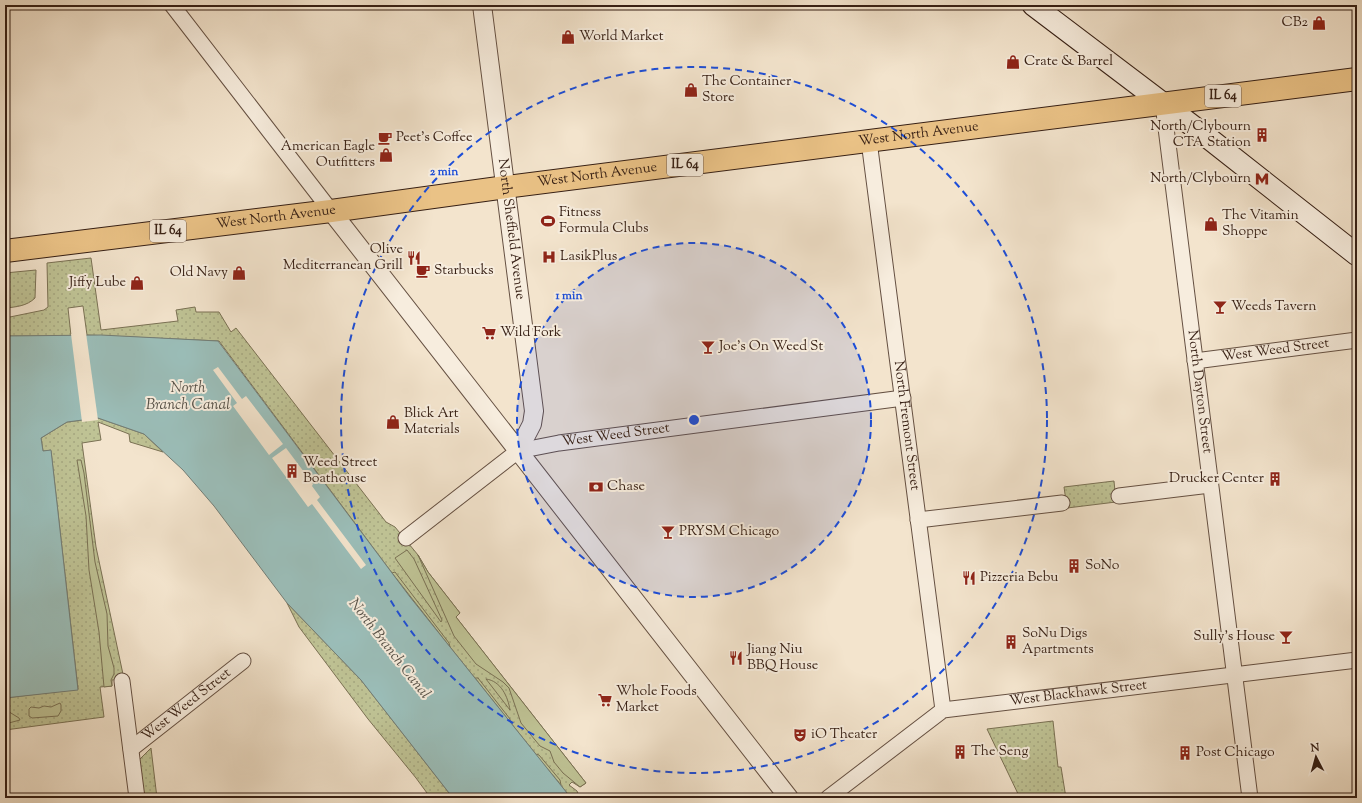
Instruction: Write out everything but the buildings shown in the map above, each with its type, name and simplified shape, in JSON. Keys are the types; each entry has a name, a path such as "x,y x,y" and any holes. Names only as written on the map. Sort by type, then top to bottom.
{"main road":[{"path":"1033,5 1202,133 1357,255"},
{"name":"West North Avenue","path":"5,251 331,211 506,187 1357,79"}],"street":[{"path":"172,5 789,798"},
{"name":"North Sheffield Avenue","path":"482,5 534,411 532,424 518,451"},
{"name":"North Dayton Street","path":"1163,104 1250,798"},
{"name":"North Fremont Street","path":"869,141 943,710"},
{"name":"West Weed Street","path":"1195,360 1357,340"},
{"name":"West Weed Street","path":"406,538 518,451 560,443 903,398"},
{"path":"1119,496 1210,485"},
{"path":"918,520 1062,503"},
{"name":"West Blackhawk Street","path":"943,710 1357,660"},
{"name":"West Weed Street","path":"131,749 243,661"},
{"path":"122,681 137,798"},
{"path":"828,798 943,710"}],"green space":[{"path":"91,258 101,330 178,321 176,310 195,307 196,312 219,312 231,332 236,328 386,522 395,527 418,555 428,572 460,613 456,617 586,783 580,787 572,782 569,785 577,791 580,798 571,798 410,597 219,341 87,335 83,306 68,308 71,336 5,336 5,318 44,310 48,307 47,263"},
{"path":"36,270 35,298 32,301 17,307 5,308 5,273"},
{"path":"98,418 144,434 163,452 130,442 129,434 98,422 101,440 82,443 96,547 124,679 112,680 112,686 100,687 104,717 5,730 5,698 78,689 51,451 43,451 41,438 67,422"},
{"path":"77,460 81,460 84,473 95,562 107,614 108,646 114,668 114,674 111,680 112,686 104,687 99,632 89,570 86,516"},
{"path":"1114,481 1116,502 1067,508 1064,487"},
{"path":"407,550 414,559 442,620 441,622 395,558"},
{"path":"418,555 428,572 460,613 456,617 586,783 580,787 563,773 554,762 550,751 540,746 521,723 509,688 503,682 476,664 454,636"},
{"path":"395,572 449,643 450,647 392,573"},
{"path":"287,603 361,680 453,798 422,797 427,793 368,719 299,627"},
{"path":"475,678 478,678 510,719 510,722"},
{"path":"486,679 491,680 500,686 508,700 510,710"},
{"path":"60,703 61,711 58,716 32,718 29,716 29,709 31,707 51,707"},
{"path":"6,710 19,718 20,720 5,724"},
{"path":"1053,721 1058,767 1061,767 1066,798 1020,798 987,729"},
{"path":"151,748 157,798 142,798 139,760"},
{"path":"535,754 539,755 560,780 561,785"}],"water":[{"name":"North Branch Canal","path":"101,335 218,341 410,597 571,798 453,798 361,680 287,603 214,506 183,470 144,434 98,418 67,422 41,438 43,451 51,450 78,690 5,698 5,336"}],"pier":[{"path":"86,333 98,420 82,422 71,334"},
{"name":"Weed Street Boathouse","path":"218,367 242,399 246,396 283,444 269,455 233,406 237,403 213,370"},
{"path":"286,448 313,484 312,486 320,497 317,500 366,565 361,569 312,504 308,507 272,458"}],"place":[{"name":"CB2","path":"1319,23"},
{"name":"World Market","path":"568,37"},
{"name":"Crate & Barrel","path":"1013,62"},
{"name":"The Container Store","path":"691,90"},
{"name":"North/Clybourn CTA Station","path":"1262,135"},
{"name":"Peet's Coffee","path":"385,138"},
{"name":"American Eagle Outfitters","path":"386,155"},
{"name":"North/Clybourn","path":"1262,179"},
{"name":"Fitness Formula Clubs","path":"548,221"},
{"name":"The Vitamin Shoppe","path":"1211,224"},
{"name":"LasikPlus","path":"549,257"},
{"name":"Olive Mediterranean Grill","path":"414,258"},
{"name":"Starbucks","path":"423,271"},
{"name":"Old Navy","path":"239,273"},
{"name":"Jiffy Lube","path":"137,283"},
{"name":"Weeds Tavern","path":"1220,307"},
{"name":"Wild Fork","path":"489,333"},
{"name":"Joe’s On Weed St","path":"708,347"},
{"name":"Blick Art Materials","path":"393,422"},
{"name":"Weed Street Boathouse","path":"292,471"},
{"name":"Drucker Center","path":"1275,479"},
{"name":"Chase","path":"596,487"},
{"name":"PRYSM Chicago","path":"668,532"},
{"name":"SoNo","path":"1074,566"},
{"name":"Pizzeria Bebu","path":"969,578"},
{"name":"Sully’s House","path":"1286,637"},
{"name":"SoNu Digs Apartments","path":"1011,642"},
{"name":"Jiang Niu BBQ House","path":"736,658"},
{"name":"Whole Foods Market","path":"605,700"},
{"name":"iO Theater","path":"800,735"},
{"name":"The Seng","path":"960,752"},
{"name":"Post Chicago","path":"1185,753"}]}
